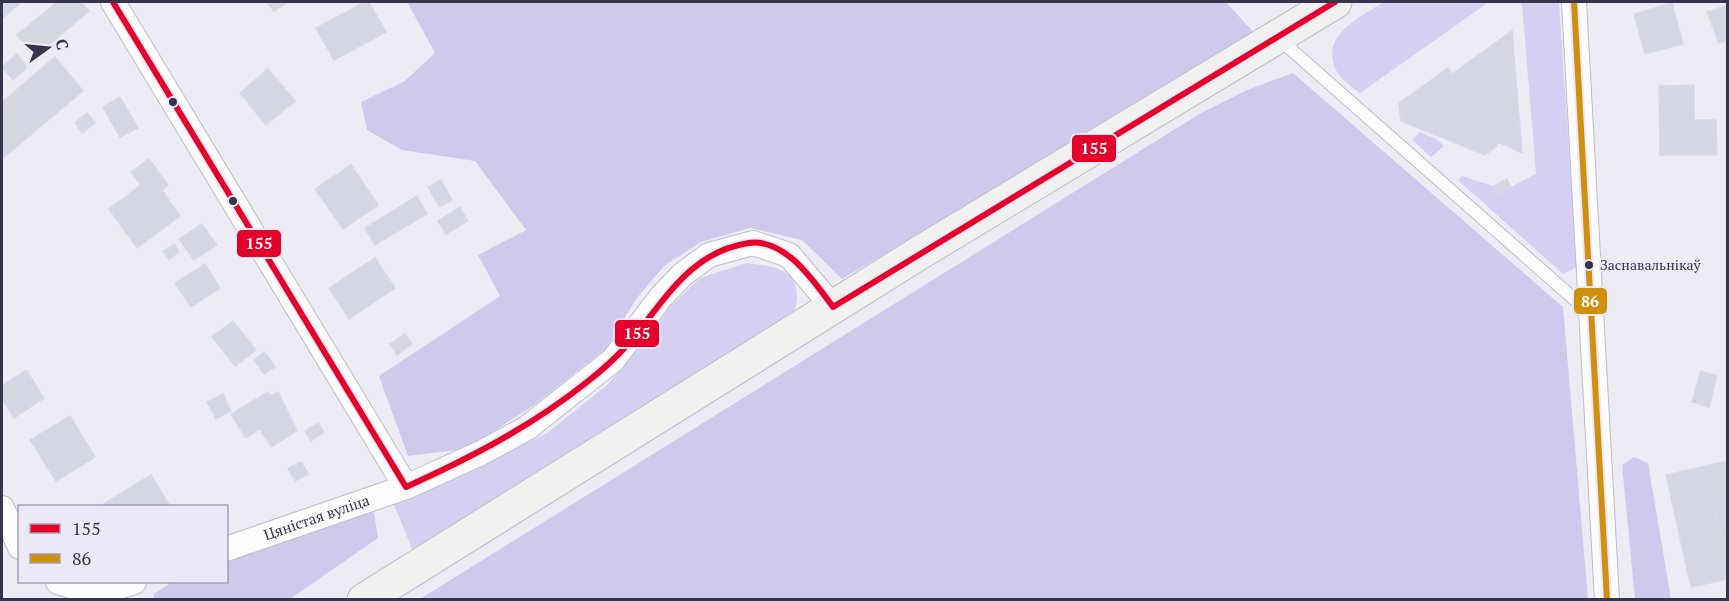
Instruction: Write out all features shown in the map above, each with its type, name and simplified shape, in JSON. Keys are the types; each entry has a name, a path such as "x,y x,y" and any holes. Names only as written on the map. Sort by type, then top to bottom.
{"main road":[{"path":"364,600 833,307 1335,2"}],"street":[{"path":"113,2 406,487"},
{"path":"1575,2 1607,600"},
{"name":"Цяністая вуліца","path":"228,548 406,487 508,438 568,398 614,360 661,297 683,274 710,255 753,243 789,255 833,307"},
{"path":"2,508 18,543"},
{"path":"61,583 97,594 131,583"}],"lane":[{"path":"1277,37 1592,314"}],"shaded area":[{"path":"407,2 1226,2 1256,35 842,279 802,240 750,228 701,242 664,266 637,298 605,349 534,405 466,449 408,456 379,376 500,296 478,255 526,230 475,161 402,150 367,130 361,102 405,81 435,53"},
{"path":"1384,2 1489,2 1360,93 1346,83 1336,70 1332,58 1333,47 1337,37 1354,21"},
{"path":"1516,2 1559,2 1577,267 1563,274 1458,180 1462,176 1493,186 1497,194 1536,174 1522,5"},
{"path":"1293,73 1563,307 1588,599 420,599 1201,113 1247,90"},
{"path":"1420,132 1438,140 1444,146 1431,157 1412,140"},
{"path":"747,263 779,269 786,273 796,287 795,310 414,554 393,502 472,470 547,433 607,385 643,344 671,306 700,278"},
{"path":"1634,457 1648,463 1671,599 1635,599 1622,465"},
{"path":"363,505 374,513 378,538 290,599 154,600 154,594 170,583 228,583 228,555"}],"building":[{"path":"2,2 21,2 2,19"},
{"path":"57,2 81,2 89,11 36,56 17,35"},
{"path":"267,2 288,2 274,11"},
{"path":"369,2 386,32 334,60 316,28"},
{"path":"1672,3 1683,44 1645,54 1634,14"},
{"path":"1728,5 1728,40 1719,43 1707,12"},
{"path":"1512,31 1522,153 1498,142 1496,147 1485,155 1401,121 1399,103 1448,68 1452,74"},
{"path":"17,54 28,67 13,80 2,67"},
{"path":"55,57 83,91 2,159 2,102"},
{"path":"268,69 295,101 266,125 240,93"},
{"path":"1694,85 1694,120 1716,120 1717,155 1660,155 1659,86"},
{"path":"120,97 138,128 120,137 103,107"},
{"path":"87,113 95,123 82,133 75,123"},
{"path":"149,159 168,185 162,190 180,216 137,248 109,209 141,185 131,172"},
{"path":"351,165 378,205 343,229 315,189"},
{"path":"1507,179 1511,187 1497,194 1493,186"},
{"path":"441,180 452,200 439,207 428,187"},
{"path":"417,196 427,214 375,245 365,228"},
{"path":"460,207 468,221 446,234 438,221"},
{"path":"202,224 217,245 194,260 179,239"},
{"path":"174,244 179,252 169,259 163,251"},
{"path":"375,258 395,288 349,319 329,288"},
{"path":"205,264 220,288 191,307 175,283"},
{"path":"233,321 256,350 235,366 212,337"},
{"path":"405,334 412,344 397,355 390,344"},
{"path":"265,352 275,367 264,374 254,360"},
{"path":"26,370 44,398 14,418 2,399 2,386"},
{"path":"1701,371 1717,376 1709,407 1692,402"},
{"path":"268,392 270,396 278,392 297,431 271,447 260,429 246,438 231,414"},
{"path":"223,394 227,403 212,411 207,402"},
{"path":"227,403 231,411 216,419 212,411"},
{"path":"70,416 95,457 56,481 30,440"},
{"path":"318,423 324,432 311,441 305,431"},
{"path":"1728,461 1728,487 1709,491 1728,564 1728,579 1691,587 1666,475"},
{"path":"301,462 308,474 295,481 288,468"},
{"path":"151,475 169,505 102,505"},
{"path":"1728,487 1728,564 1709,491"}],"transit line":[{"name":"155","path":"113,2 406,487 500,440 566,398 618,355 679,282 709,257 728,248 749,243 762,243 775,248 798,264 833,307 1335,2"},
{"name":"86","path":"1574,2 1607,600"}],"place":[{"name":"Заснавальнікаў","path":"1589,265"}]}
